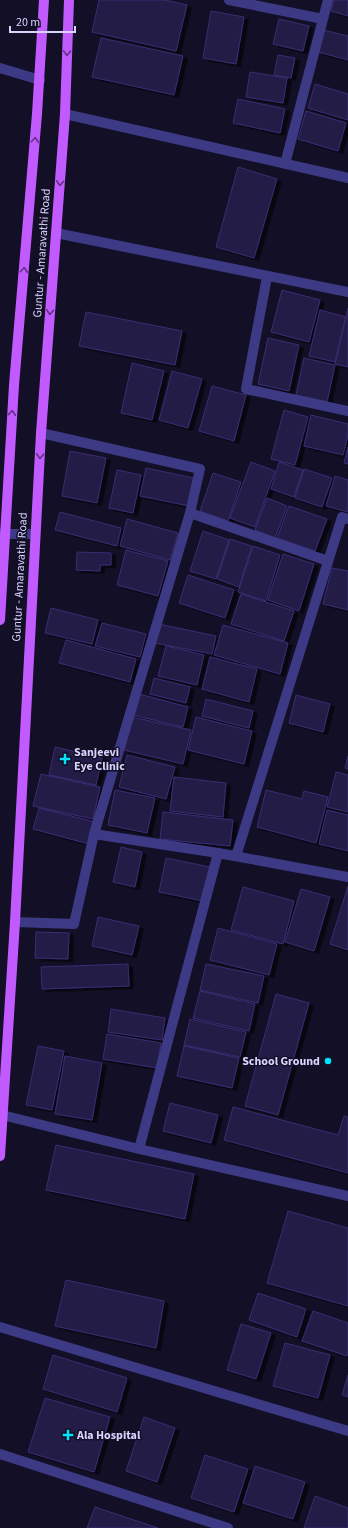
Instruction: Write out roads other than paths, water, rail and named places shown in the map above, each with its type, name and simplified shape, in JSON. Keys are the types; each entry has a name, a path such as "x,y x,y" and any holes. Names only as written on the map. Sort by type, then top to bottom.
{"main road":[{"name":"Guntur - Amaravathi Road","path":"0,620 2,534 40,80 44,0"},
{"name":"Guntur - Amaravathi Road","path":"0,1156 15,922 41,433 65,114 70,0"}],"street":[{"path":"230,0 323,19"},
{"path":"285,164 328,0"},
{"path":"0,68 40,80"},
{"path":"65,114 348,178"},
{"path":"56,233 267,277 348,292"},
{"path":"267,277 246,389 348,411"},
{"path":"15,922 74,924 94,834 190,514 200,469 41,433"},
{"path":"190,514 328,561"},
{"path":"236,856 342,517 348,518"},
{"path":"2,534 35,534"},
{"path":"94,834 218,853 348,876"},
{"path":"139,1149 218,853"},
{"path":"2,1115 139,1149 348,1196"},
{"path":"0,1327 348,1431"},
{"path":"0,1454 228,1528"}],"place":[{"name":"Sanjeevi Eye Clinic","path":"65,759"},
{"name":"School Ground","path":"328,1061"},
{"name":"Ala Hospital","path":"68,1435"}]}
